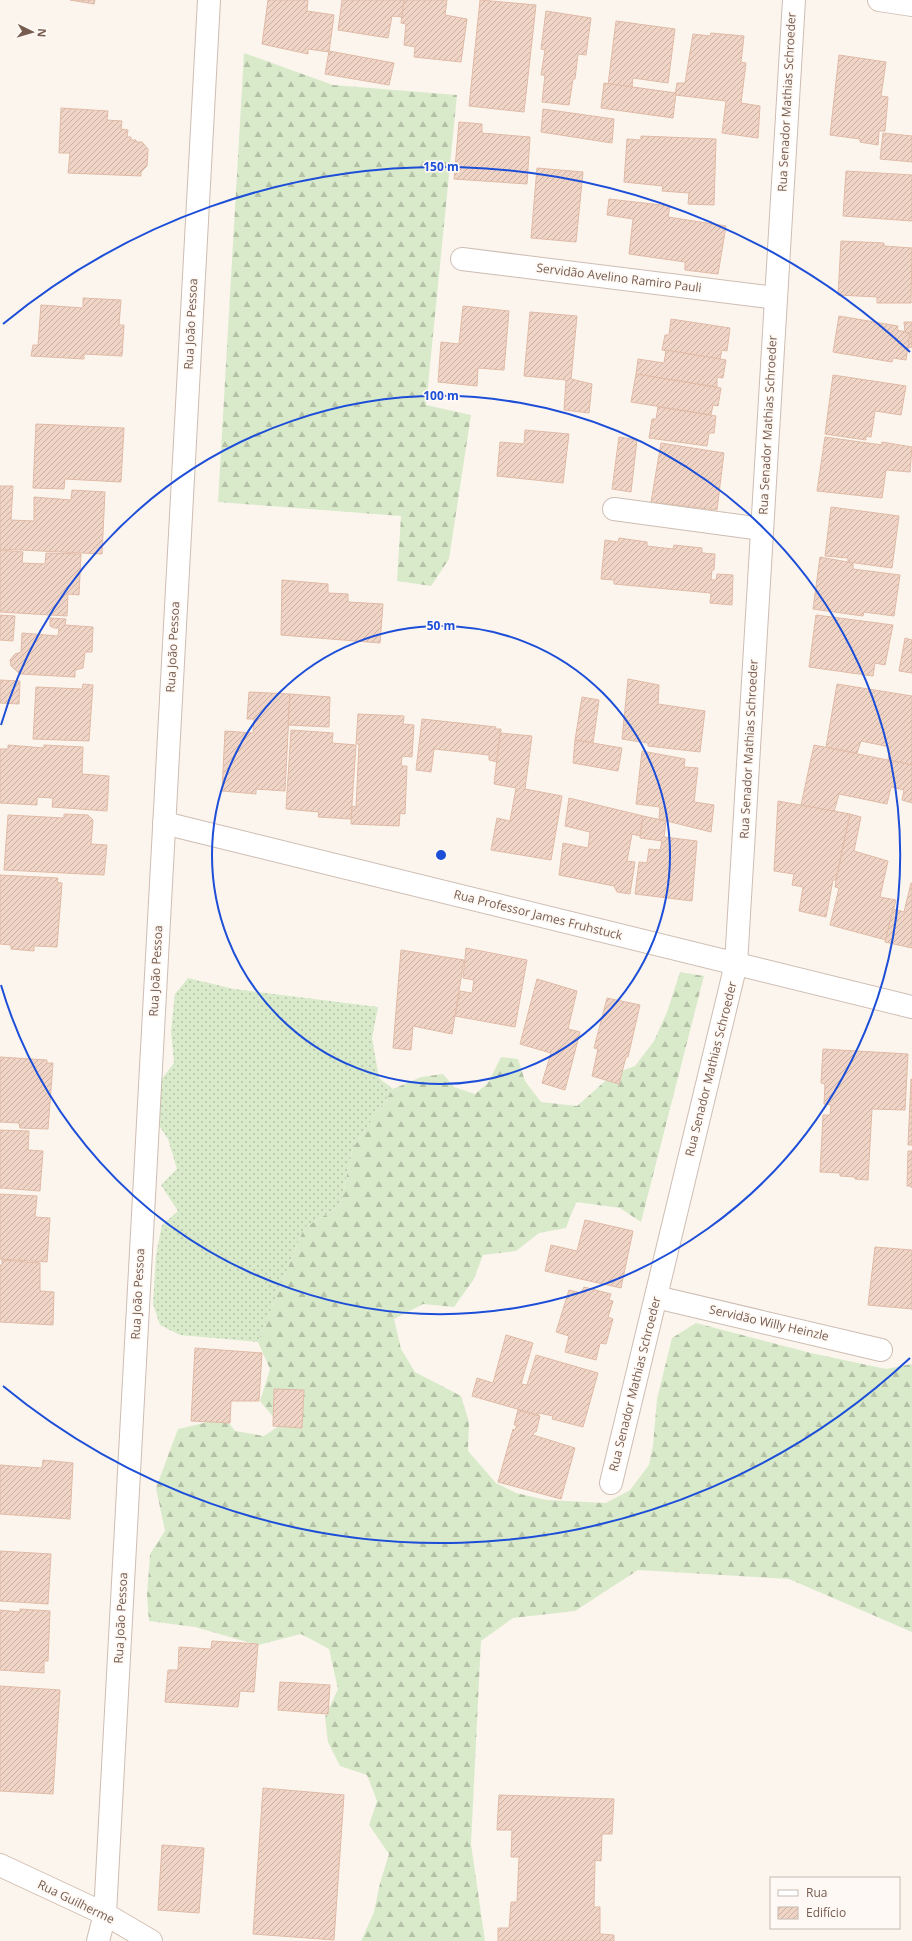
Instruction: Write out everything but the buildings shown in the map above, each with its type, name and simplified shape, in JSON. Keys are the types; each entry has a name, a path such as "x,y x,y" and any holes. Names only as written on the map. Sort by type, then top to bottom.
{"street":[{"name":"Rua João Pessoa","path":"98,1941 105,1914 208,0"},
{"name":"Rua Senador Mathias Schroeder","path":"611,1484 736,964 794,0"},
{"path":"879,0 912,5"},
{"name":"Servidão Avelino Ramiro Pauli","path":"462,259 776,298"},
{"path":"614,509 762,529"},
{"name":"Rua Professor James Fruhstuck","path":"164,823 912,1007"},
{"name":"Servidão Willy Heinzle","path":"656,1297 881,1350"},
{"name":"Rua Guilherme","path":"0,1865 105,1914 151,1941"}],"green space":[{"path":"244,53 333,85 457,95 426,405 471,415 449,559 431,586 397,581 401,516 218,502"},
{"path":"680,972 704,976 641,1222 620,1208 576,1202 566,1228 539,1233 516,1251 483,1255 474,1279 454,1307 423,1304 394,1319 401,1349 415,1372 461,1396 469,1422 468,1451 496,1483 516,1493 546,1500 606,1503 630,1490 649,1465 653,1445 657,1399 672,1338 696,1323 811,1353 886,1369 912,1364 912,1632 789,1579 638,1570 575,1611 513,1618 481,1641 471,1844 485,1941 361,1941 374,1912 380,1883 389,1854 369,1825 377,1801 367,1775 340,1766 328,1742 325,1717 338,1689 329,1649 301,1634 258,1645 195,1627 149,1621 147,1596 150,1554 165,1531 156,1488 178,1429 204,1423 217,1407 235,1431 264,1436 280,1425 260,1401 270,1369 258,1342 304,1228 340,1206 353,1148 393,1089 421,1077 443,1074 454,1087 475,1094 488,1083 501,1057 518,1059 525,1081 541,1102 577,1106 613,1074 635,1066 654,1041 667,1012"},
{"path":"188,978 234,989 378,1007 372,1038 379,1078 393,1089 353,1148 340,1206 304,1228 258,1342 180,1335 160,1325 153,1304 156,1255 162,1225 178,1211 161,1185 177,1169 168,1139 150,1112 155,1088 174,1063 171,1031 175,994"}]}
